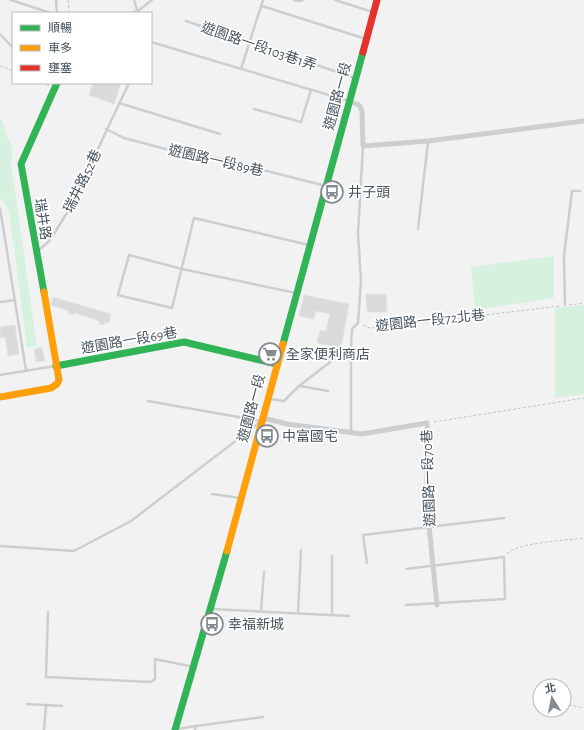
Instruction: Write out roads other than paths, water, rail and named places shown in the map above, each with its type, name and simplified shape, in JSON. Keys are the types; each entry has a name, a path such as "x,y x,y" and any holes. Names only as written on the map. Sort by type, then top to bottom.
{"street":[{"name":"遊園路一段","path":"174,730 211,609 267,398 377,0"},
{"name":"瑞井路","path":"0,396 52,388 59,380 35,254 20,164 57,84"},
{"path":"349,101 359,105 362,111 363,146 428,141 584,121"},
{"name":"遊園路一段69巷","path":"56,366 184,342 277,364"},
{"name":"遊園路一段70巷","path":"261,422 267,419 362,434 427,423 427,506 437,605"}],"lane":[{"path":"11,0 48,12"},
{"path":"56,0 57,12"},
{"path":"134,0 138,12 152,0"},
{"path":"241,69 264,0"},
{"path":"294,0 303,0"},
{"path":"335,0 373,12"},
{"path":"262,6 366,39"},
{"name":"遊園路一段103巷1弄","path":"186,21 356,78"},
{"path":"0,34 12,47"},
{"path":"152,42 349,101"},
{"name":"瑞井路52巷","path":"35,254 50,240 70,208 129,84"},
{"path":"254,109 301,122 311,90"},
{"path":"120,103 220,134"},
{"name":"遊園路一段89巷","path":"106,129 124,138 196,157 208,156 326,186"},
{"path":"418,230 428,141"},
{"name":"遊園路一段72北巷","path":"351,433 352,329 358,323 361,281 358,234 363,146"},
{"path":"565,305 564,255 572,191 580,191"},
{"path":"0,208 26,370"},
{"path":"296,293 182,269 129,255 118,295 172,308 182,269 194,218 310,245"},
{"path":"0,302 15,300"},
{"path":"267,398 284,401 299,386 351,346"},
{"path":"0,374 56,366"},
{"path":"299,386 328,391"},
{"path":"148,401 261,422"},
{"path":"0,546 74,551 130,521 261,422"},
{"path":"212,494 240,498"},
{"path":"367,563 363,535 504,518"},
{"path":"298,613 302,550"},
{"path":"332,556 332,615"},
{"path":"406,569 504,557 505,599 437,605 406,605"},
{"path":"261,611 264,572"},
{"path":"211,609 349,616"},
{"path":"48,612 46,677 151,682 155,679 155,659 194,667"},
{"path":"27,704 62,706"},
{"path":"44,730 46,706"},
{"path":"174,730 196,728 263,717"}],"place":[{"name":"井子頭","path":"332,192"},
{"name":"全家便利商店","path":"270,354"},
{"name":"中富國宅","path":"267,436"},
{"name":"幸福新城","path":"212,624"}]}
